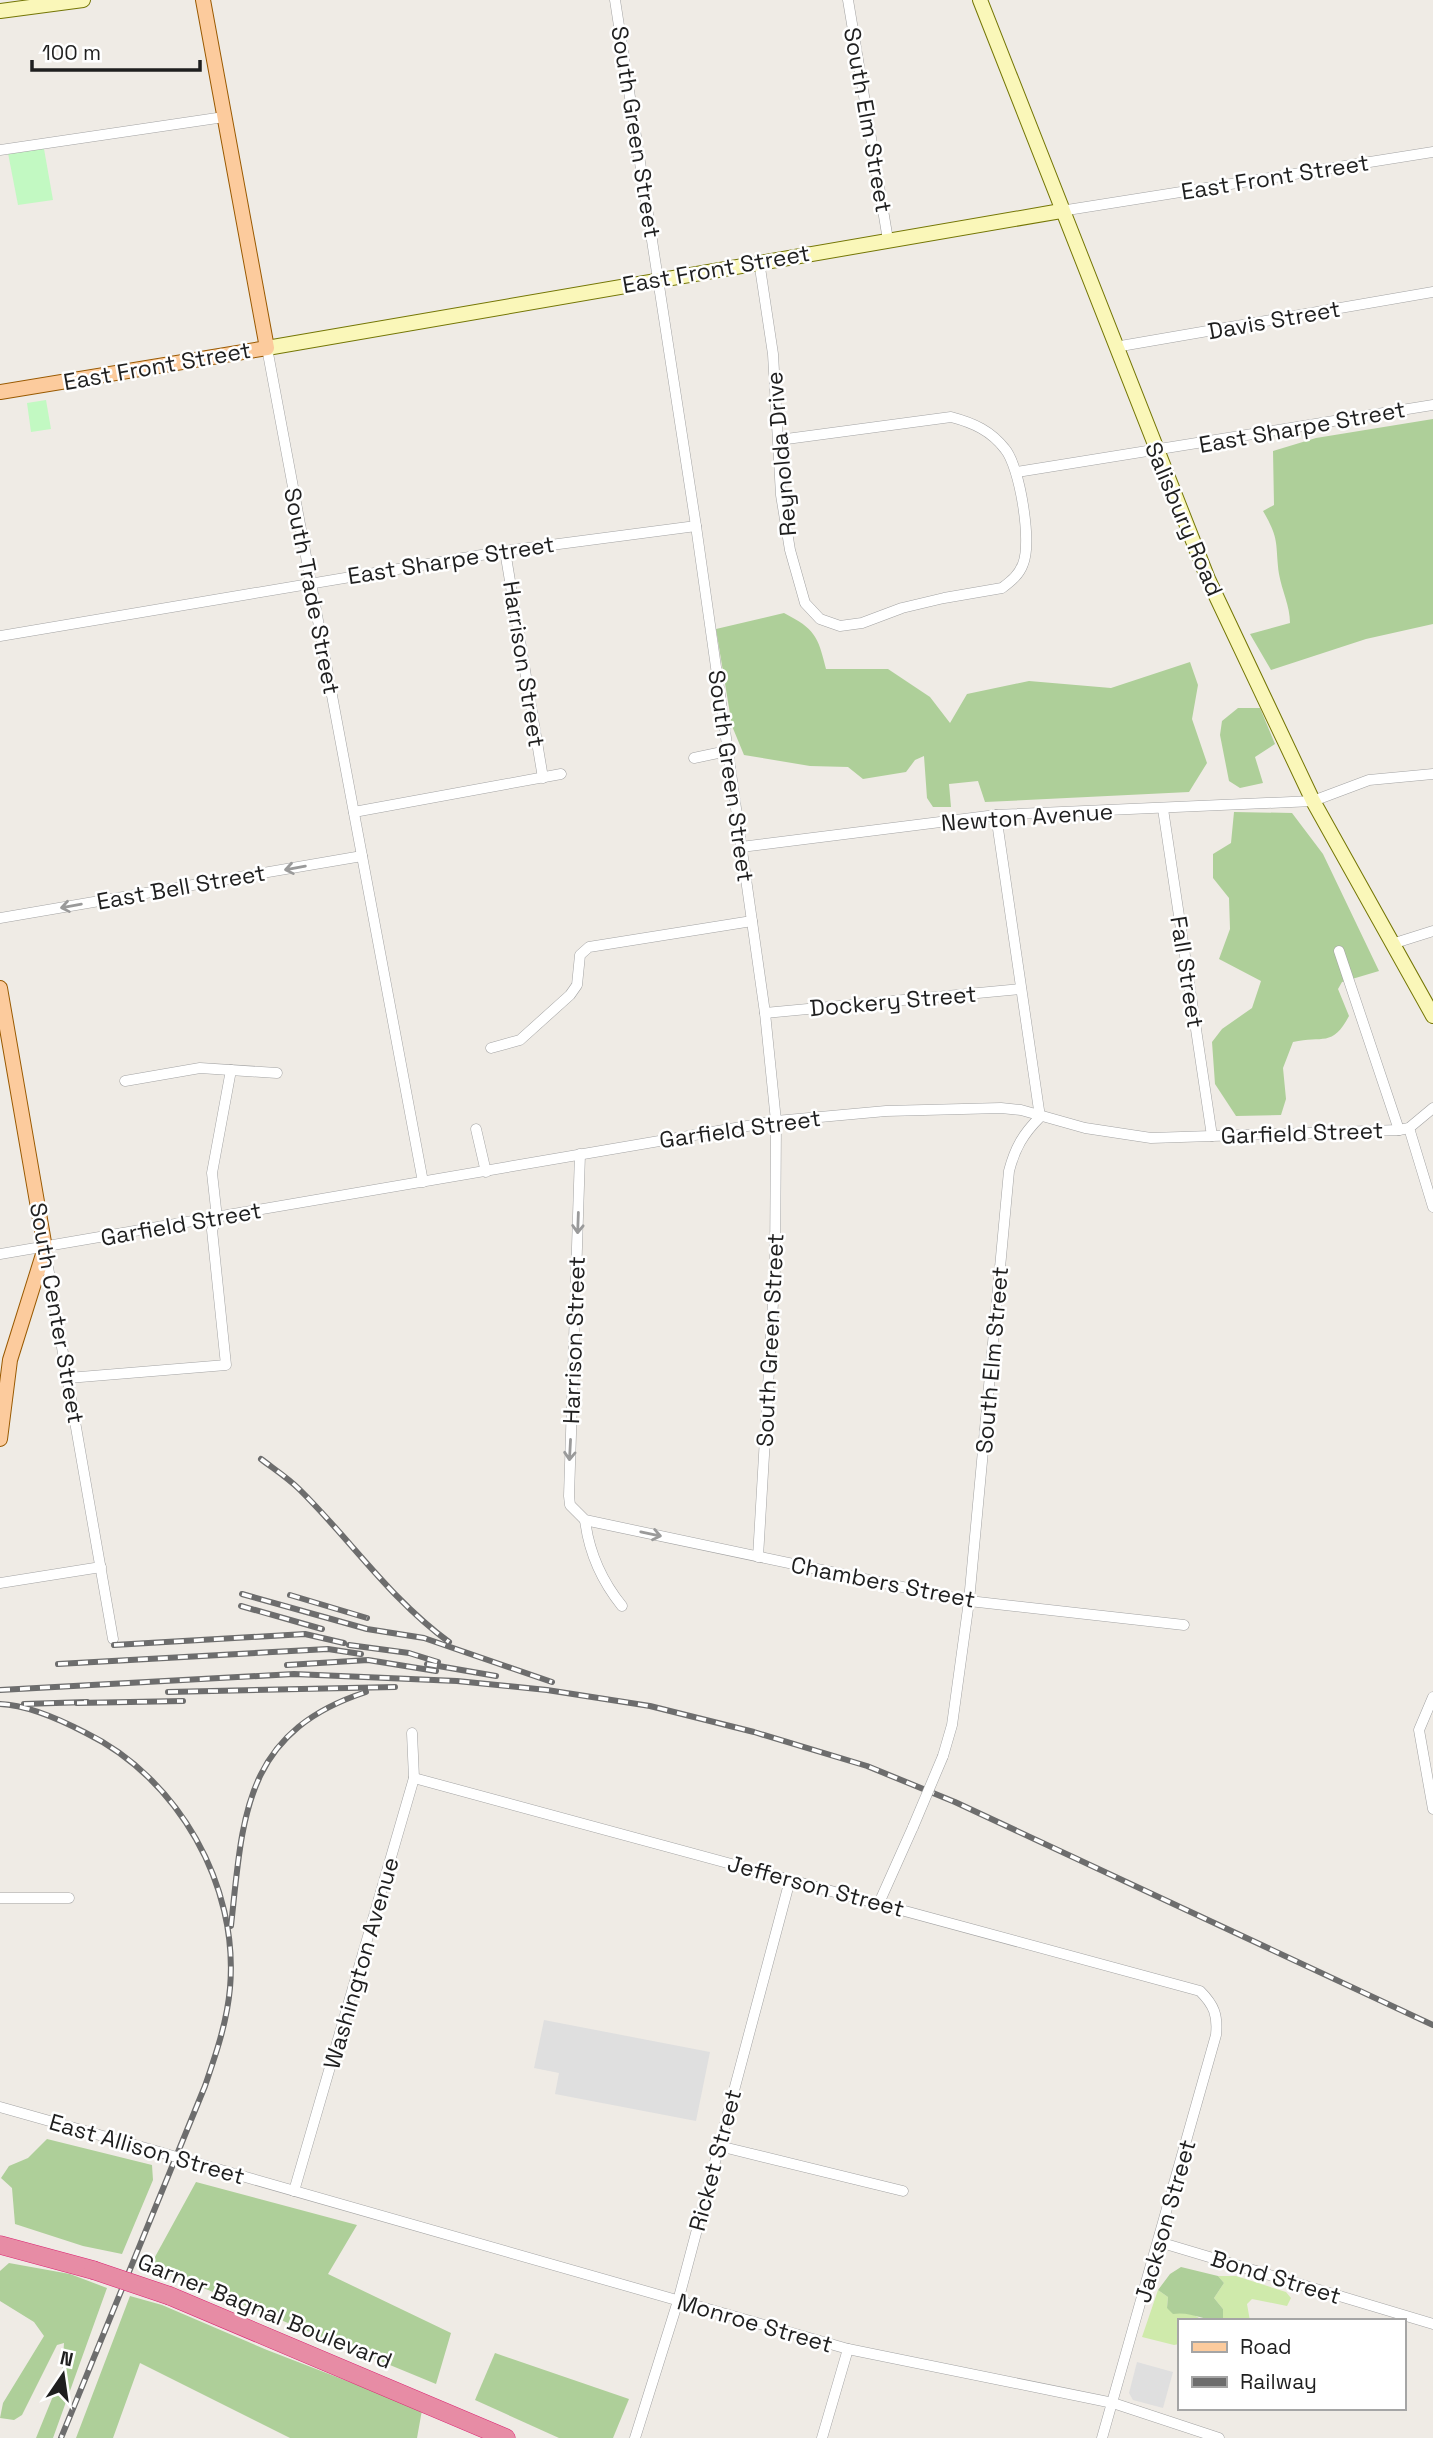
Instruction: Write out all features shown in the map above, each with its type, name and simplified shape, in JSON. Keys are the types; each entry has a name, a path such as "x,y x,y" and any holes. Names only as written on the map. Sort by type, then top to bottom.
{"highway":[{"name":"Garner Bagnal Boulevard","path":"0,2245 93,2270 170,2297 506,2438"}],"main road":[{"name":"South Trade Street","path":"203,0 267,348"},
{"name":"East Front Street","path":"0,392 267,348"},
{"name":"South Center Street","path":"0,988 45,1248"},
{"path":"0,1439 10,1360 45,1248"}],"street":[{"path":"0,12 83,0"},
{"name":"South Green Street","path":"615,0 696,526 765,1013 776,1121 775,1268 758,1557"},
{"name":"South Elm Street","path":"848,0 888,240"},
{"name":"Salisbury Road","path":"980,0 1155,452 1208,579 1313,801 1395,943 1433,1016"},
{"path":"0,150 224,117"},
{"name":"East Front Street","path":"267,348 760,261 1433,152"},
{"name":"Reynolda Drive","path":"760,261 773,354 785,523 805,603 820,619 840,626 862,623 944,598 1002,588 1015,578 1024,564 1026,547 1017,472"},
{"name":"Davis Street","path":"1115,346 1433,292"},
{"name":"South Trade Street","path":"267,348 424,1182"},
{"name":"East Sharpe Street","path":"1017,472 1155,452 1433,405"},
{"path":"779,440 951,417 973,423 992,435 1007,452 1017,472"},
{"name":"East Sharpe Street","path":"0,636 505,551 696,526"},
{"name":"Harrison Street","path":"505,551 543,778"},
{"path":"694,758 727,751"},
{"path":"354,812 561,774"},
{"name":"Newton Avenue","path":"741,847 996,814 1313,801 1369,780 1433,774"},
{"name":"Fall Street","path":"1163,809 1212,1136"},
{"path":"996,814 1040,1117"},
{"name":"East Bell Street","path":"0,918 362,856"},
{"path":"491,1048 520,1040 570,995 577,985 583,950 752,921"},
{"path":"1395,943 1433,931"},
{"path":"1339,951 1433,1208"},
{"name":"Dockery Street","path":"765,1013 1021,989"},
{"path":"125,1081 200,1068 277,1073"},
{"path":"68,1378 226,1365 212,1230 217,1218 212,1173 231,1070"},
{"name":"Garfield Street","path":"0,1254 776,1121 886,1111 1001,1108 1021,1110 1040,1117 1132,1137 1212,1136 1404,1129 1433,1108"},
{"name":"South Elm Street","path":"879,1903 943,1756 952,1725 969,1601 1009,1171 1014,1150 1025,1132 1040,1117"},
{"path":"476,1129 486,1172"},
{"name":"Harrison Street","path":"580,1154 569,1496 570,1505 584,1520 595,1563 607,1587 622,1606"},
{"name":"South Center Street","path":"45,1248 113,1639"},
{"name":"Chambers Street","path":"584,1520 969,1601 1184,1625"},
{"path":"0,1583 101,1567"},
{"path":"1433,1697 1419,1730 1433,1809"},
{"name":"Washington Avenue","path":"295,2191 414,1778 412,1733"},
{"name":"Jefferson Street","path":"414,1778 1185,1985 1200,1991 1212,2003"},
{"name":"Ricket Street","path":"635,2438 678,2301 790,1880"},
{"path":"0,1898 69,1898"},
{"name":"Jackson Street","path":"1102,2438 1216,2035 1217,2019 1212,2003"},
{"name":"East Allison Street","path":"0,2107 295,2191"},
{"path":"719,2146 903,2191"},
{"name":"Monroe Street","path":"295,2191 848,2349 988,2375 1113,2403 1219,2438"},
{"name":"Bond Street","path":"1159,2242 1433,2324"},
{"path":"822,2438 848,2349"}],"green space":[{"path":"43,143 53,200 18,205 7,148"},
{"path":"46,400 51,429 31,432 27,403"},
{"path":"1433,419 1433,624 1366,639 1271,670 1250,634 1290,623 1279,574 1277,548 1263,511 1274,505 1273,451 1316,438"},
{"path":"784,613 803,624 814,635 826,669 888,669 930,697 950,723 967,694 1029,681 1111,688 1190,662 1198,685 1192,719 1207,763 1189,792 985,802 978,781 949,784 951,807 933,807 927,798 924,756 915,760 906,772 863,779 848,767 810,766 744,755 732,726 716,629"},
{"path":"1238,708 1260,708 1275,744 1255,757 1263,783 1240,788 1229,781 1220,735 1222,721"},
{"path":"1234,812 1292,813 1323,854 1379,971 1342,982 1338,989 1349,1016 1337,1033 1326,1038 1293,1042 1283,1068 1286,1099 1281,1115 1236,1116 1215,1084 1212,1042 1222,1029 1252,1008 1261,981 1219,959 1230,929 1229,898 1213,878 1213,854 1231,843"},
{"path":"47,2139 152,2165 153,2180 122,2254 83,2246 15,2224 12,2188 1,2178 9,2166 28,2158"},
{"path":"196,2182 357,2225 328,2274 451,2333 436,2384 150,2266"},
{"path":"9,2263 70,2274 107,2288 53,2438 36,2438 62,2374 64,2343 57,2345 22,2415 14,2420 0,2418 3,2403 44,2336 34,2322 0,2301 0,2271"},
{"path":"1181,2267 1218,2276 1224,2283 1214,2298 1223,2309 1223,2319 1173,2314 1167,2308 1168,2297 1158,2290 1170,2274"},
{"path":"1218,2276 1236,2276 1286,2292 1291,2298 1287,2306 1252,2299 1247,2304 1250,2319 1223,2319 1223,2309 1214,2298 1224,2283"},
{"path":"1158,2290 1168,2297 1167,2308 1189,2312 1201,2319 1178,2319 1178,2344 1142,2337"},
{"path":"130,2296 162,2305 267,2350 422,2410 417,2438 290,2438 140,2363 113,2438 76,2438"},
{"path":"495,2353 629,2399 613,2438 559,2438 475,2400"}],"shaded area":[{"path":"544,2020 710,2052 696,2121 555,2094 559,2073 534,2068"},
{"path":"1137,2362 1173,2372 1163,2408 1133,2400 1129,2393"}],"railway":[{"path":"261,1459 299,1489 389,1588 449,1642"},
{"path":"242,1594 367,1629 424,1638 552,1682"},
{"path":"290,1595 367,1618"},
{"path":"241,1606 322,1629"},
{"path":"114,1645 305,1634 344,1643"},
{"path":"349,1645 409,1653 438,1662"},
{"path":"58,1664 328,1649 361,1654"},
{"path":"287,1665 368,1660 436,1671"},
{"path":"427,1664 496,1676"},
{"path":"0,1690 294,1674 457,1681 547,1690 650,1706 754,1732 867,1766 955,1802 1433,2025"},
{"path":"168,1692 395,1687"},
{"path":"231,1926 247,1815 257,1783 272,1755 295,1730 325,1709 366,1692"},
{"path":"77,1703 183,1701"},
{"path":"24,1704 87,1702"},
{"path":"0,1704 33,1710 76,1728 119,1753 149,1777 174,1806 196,1839 213,1874 224,1911 230,1949 230,1988 226,2013 205,2086 61,2438"}]}
